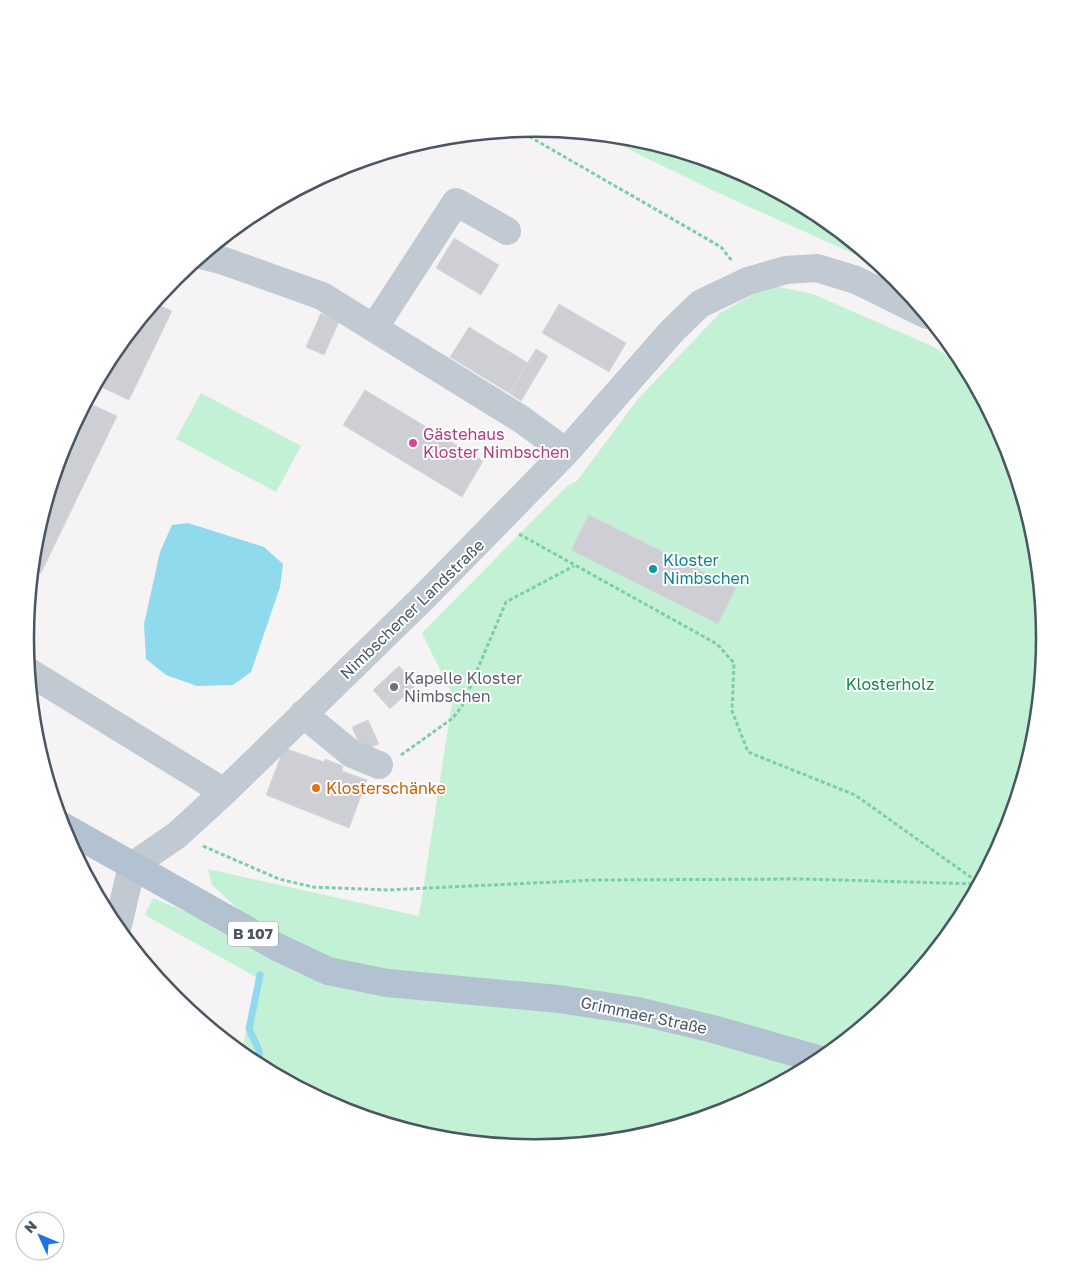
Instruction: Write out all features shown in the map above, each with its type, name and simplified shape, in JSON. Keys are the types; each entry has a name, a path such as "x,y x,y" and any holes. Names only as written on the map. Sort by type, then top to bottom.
{"main road":[{"name":"B 107","path":"73,832 132,866"},
{"name":"Grimmaer Straße","path":"132,866 311,964 366,980 559,999 638,1011 713,1029 810,1057"}],"street":[{"path":"374,328 456,202 507,231"},
{"path":"210,257 322,296 521,419 566,452"},
{"name":"Nimbschener Landstraße","path":"132,866 178,834 224,792 499,523 566,452 672,332 700,304 748,281 786,270 817,268 856,280 911,307"},
{"path":"35,675 224,792"},
{"path":"304,714 352,754 378,765"},
{"path":"120,918 132,866"}],"path":[{"path":"530,137 721,247 748,281"},
{"path":"499,523 717,644 734,663 732,711 748,752 855,795 974,880"},
{"path":"378,765 402,754 453,718 462,706 506,602 574,566"},
{"path":"178,834 242,865 278,879 314,887 387,890 596,880 804,879 972,884"}],"green space":[{"path":"618,144 696,163 757,188 813,221 860,256 712,190"},
{"name":"Klosterholz","path":"770,285 813,294 934,347 950,358 969,387 985,416 1010,477 1027,540 1035,605 1035,671 1027,736 1010,799 985,860 969,889 933,943 912,968 865,1015 823,1048 776,1034 367,969 331,960 249,919 212,885 208,869 419,916 453,696 422,633 567,486 577,481 638,399 720,313"},
{"path":"201,393 301,446 276,492 176,439"},
{"path":"153,898 201,918 271,958 635,1024 710,1042 795,1066 757,1088 727,1101 696,1113 633,1130 568,1138 535,1139 502,1138 437,1130 374,1113 313,1088 284,1072 243,1045 258,978 145,915"}],"water":[{"path":"188,523 264,547 283,564 280,587 251,672 233,685 197,686 166,675 146,659 144,624 160,552 172,525"}],"building":[{"path":"454,238 499,265 481,295 436,268"},
{"path":"559,304 626,343 609,372 542,333"},
{"path":"160,306 172,311 129,400 101,387 137,333"},
{"path":"321,313 339,322 324,355 306,347"},
{"path":"469,327 528,363 509,393 450,357"},
{"path":"536,349 548,356 521,401 509,393"},
{"name":"Gästehaus Kloster Nimbschen","path":"365,390 483,461 462,497 343,425"},
{"path":"91,404 117,416 41,573 38,572 43,540 60,477"},
{"name":"Kloster Nimbschen","path":"589,515 736,588 718,624 571,550"},
{"name":"Kapelle Kloster Nimbschen","path":"399,666 416,685 390,709 373,690"},
{"path":"368,720 379,744 362,751 352,727"},
{"name":"Klosterschänke","path":"284,748 324,762 325,759 343,766 342,771 367,780 349,828 266,795"}],"waterway":[{"path":"259,1057 259,1050 249,1029 260,975"}],"place":[{"name":"Gästehaus Kloster Nimbschen","path":"413,443"},
{"name":"Kloster Nimbschen","path":"653,569"},
{"name":"Kapelle Kloster Nimbschen","path":"394,687"},
{"name":"Klosterschänke","path":"316,788"}]}
